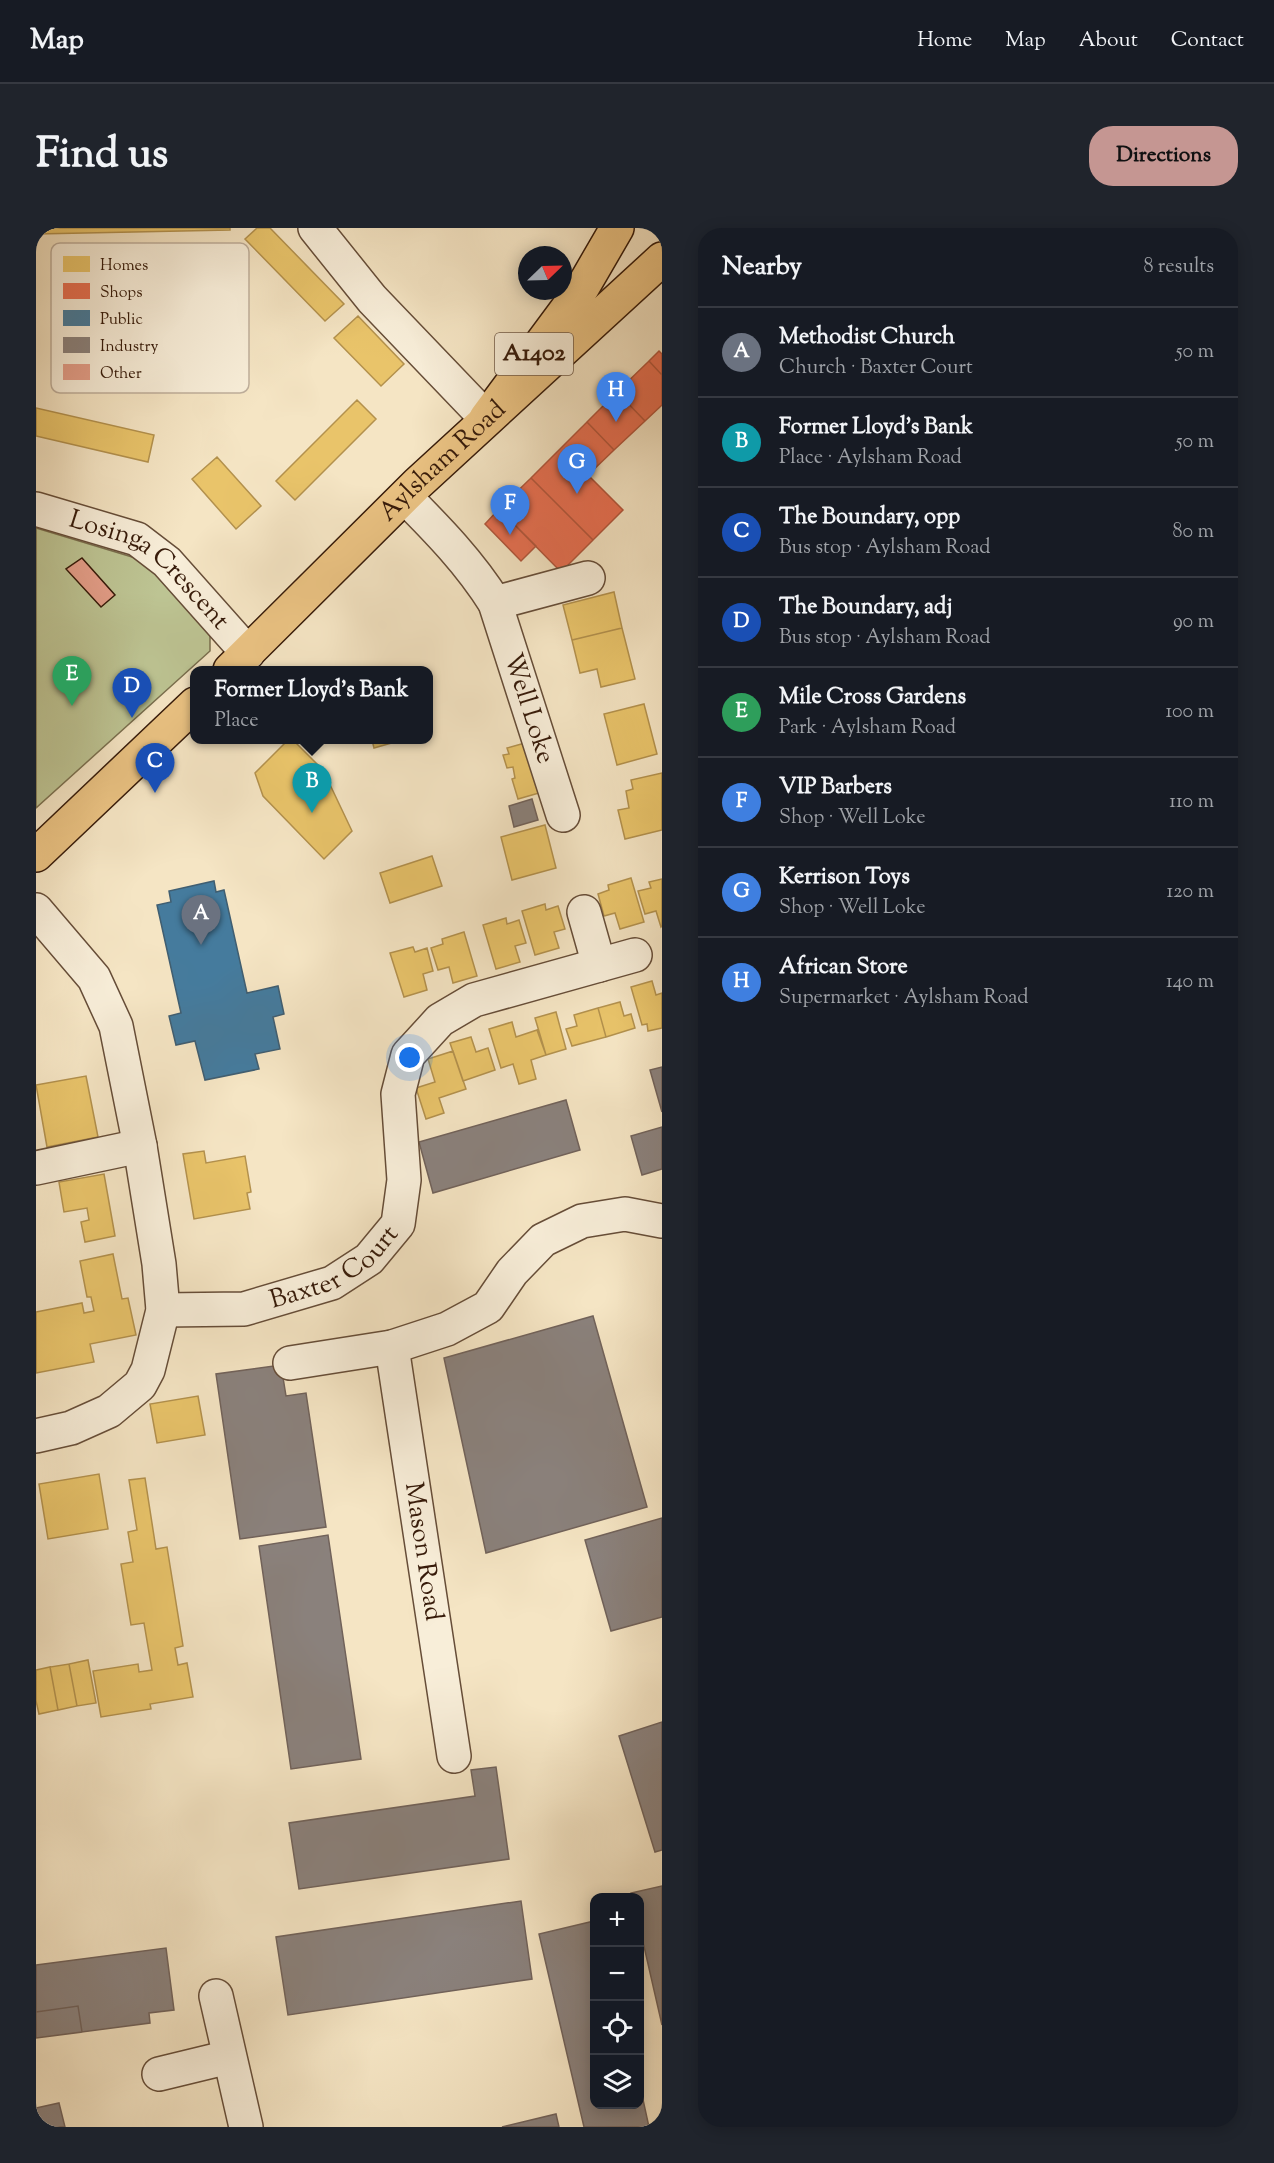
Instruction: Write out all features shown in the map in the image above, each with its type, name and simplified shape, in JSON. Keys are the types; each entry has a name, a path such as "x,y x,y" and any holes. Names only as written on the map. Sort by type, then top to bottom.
{"main road":[{"path":"581,290 617,228"},
{"path":"581,290 642,228"},
{"name":"Aylsham Road","path":"239,662 486,418 588,329 662,259"},
{"name":"A1402","path":"486,418 581,290"},
{"path":"36,855 190,709"}],"street":[{"path":"315,228 372,298 486,418"},
{"name":"Well Loke","path":"405,497 448,539 478,576 495,603 563,815"},
{"name":"Losinga Crescent","path":"36,509 137,539 167,562 239,662"},
{"path":"495,603 588,578"},
{"path":"36,910 94,978 116,1026 140,1146 163,1310 148,1370 140,1385 109,1411 70,1428 36,1436"},
{"path":"584,912 599,965"},
{"name":"Baxter Court","path":"163,1310 244,1309 332,1283 369,1259 398,1224 404,1180 398,1094 408,1055 440,1020 474,1000 635,955"},
{"path":"36,1168 140,1146"},
{"path":"290,1363 392,1347 447,1329 488,1306 512,1272 543,1240 582,1221 625,1214 662,1221"},
{"name":"Mason Road","path":"392,1347 454,1756"},
{"path":"216,1996 246,2127"},
{"path":"159,2074 229,2057"}],"green space":[{"path":"36,528 142,560 210,633 210,651 193,666 190,666 190,669 36,808"}],"building: Homes":[{"path":"36,228 230,228 230,230 36,234"},
{"path":"257,228 270,228 344,304 325,321 245,239"},
{"path":"358,316 404,364 381,386 334,338"},
{"path":"357,400 376,419 295,500 276,481"},
{"path":"36,408 154,435 148,462 36,436"},
{"path":"217,457 261,506 236,529 192,479"},
{"path":"614,592 622,628 572,640 563,605"},
{"path":"622,628 635,679 601,687 597,669 580,673 572,640"},
{"path":"644,704 657,754 617,765 604,714"},
{"path":"525,743 539,793 518,799 512,779 515,778 513,767 507,768 503,755 509,754 507,748"},
{"path":"284,744 297,744 323,770 352,831 324,859 263,796 255,773"},
{"path":"373,744 388,744 374,748"},
{"path":"662,773 662,830 625,839 618,810 629,808 626,791 633,789 631,780"},
{"path":"545,825 556,868 512,880 501,837"},
{"path":"432,856 442,886 390,903 380,873"},
{"path":"631,878 644,922 620,929 615,913 604,916 598,894 609,890 608,885"},
{"path":"662,879 661,927 656,911 645,914 638,891 651,888 649,882"},
{"path":"545,904 546,910 558,906 565,929 554,932 559,948 535,955 522,911"},
{"path":"506,918 507,924 519,920 526,943 515,946 520,962 496,969 483,925"},
{"path":"464,932 477,976 453,983 449,967 438,970 431,948 443,944 442,939"},
{"path":"413,947 415,952 427,948 433,971 423,974 427,990 404,997 390,953"},
{"path":"652,981 656,995 662,993 662,1028 648,1031 647,1024 642,1025 631,987"},
{"path":"620,1002 624,1016 631,1014 635,1028 606,1037 598,1008"},
{"path":"598,1008 606,1037 572,1046 566,1029 577,1026 574,1015"},
{"path":"556,1012 566,1049 546,1055 535,1018"},
{"path":"512,1022 516,1037 537,1030 546,1055 531,1060 536,1079 519,1084 513,1064 501,1068 489,1029"},
{"path":"471,1037 476,1052 488,1048 495,1070 463,1081 450,1043"},
{"path":"453,1051 466,1089 439,1098 444,1113 426,1119 416,1088 435,1082 428,1059"},
{"path":"86,1076 98,1137 47,1147 36,1085"},
{"path":"204,1151 206,1163 245,1156 251,1192 247,1193 250,1209 194,1219 183,1154"},
{"path":"104,1174 115,1236 85,1242 81,1222 89,1220 87,1208 64,1212 59,1182"},
{"path":"113,1254 122,1299 128,1298 136,1335 90,1344 94,1362 36,1373 36,1312 82,1303 84,1313 94,1311 91,1297 87,1297 80,1261"},
{"path":"198,1396 205,1435 157,1443 150,1404"},
{"path":"99,1474 108,1529 48,1539 39,1484"},
{"path":"145,1478 156,1549 167,1547 183,1646 175,1648 178,1665 187,1663 193,1697 150,1704 151,1709 101,1717 93,1671 138,1664 139,1672 152,1670 144,1623 131,1625 121,1564 133,1562 128,1532 137,1530 129,1480"},
{"path":"88,1660 96,1703 77,1706 69,1664"},
{"path":"69,1664 77,1706 58,1710 50,1667"},
{"path":"50,1667 58,1710 39,1714 36,1701 36,1670"}],"building: Shops":[{"path":"659,351 662,354 662,375 649,361"},
{"path":"649,361 662,375 662,405 645,421 617,392"},
{"path":"617,392 645,421 614,450 587,422"},
{"path":"587,422 614,450 588,475 623,510 593,540 531,478"},
{"path":"531,478 593,540 561,572 499,509"},
{"path":"499,509 536,546 521,561 485,524"}],"building: Public":[{"path":"214,881 216,892 224,890 247,993 278,986 284,1014 273,1017 280,1049 255,1054 259,1069 205,1080 195,1041 176,1045 169,1016 181,1013 157,905 171,902 169,891"}],"building: Industry":[{"path":"532,799 538,820 514,827 509,806"},
{"path":"662,1067 662,1112 650,1070"},
{"path":"566,1100 580,1150 433,1193 419,1142"},
{"path":"662,1127 662,1169 642,1175 631,1136"},
{"path":"593,1316 647,1507 486,1553 444,1358"},
{"path":"281,1365 286,1396 306,1393 326,1527 240,1539 216,1374"},
{"path":"662,1518 662,1617 611,1631 585,1540"},
{"path":"328,1535 361,1759 291,1769 259,1546"},
{"path":"662,1722 662,1850 655,1852 619,1736"},
{"path":"496,1767 509,1859 299,1889 289,1823 475,1796 471,1770"},
{"path":"662,1886 662,2025 644,1946 644,1893 631,1893"},
{"path":"521,1901 532,1979 288,2015 276,1937"},
{"path":"590,1922 590,2109 644,2109 644,2104 649,2127 584,2127 539,1934"},
{"path":"166,1948 174,2010 149,2013 150,2023 82,2032 78,2006 36,2012 36,1965"},
{"path":"78,2006 82,2032 36,2038 36,2012"},
{"path":"59,2103 65,2127 36,2127 36,2108"},
{"path":"556,2114 559,2127 502,2127"}],"building: Other":[{"path":"82,558 115,595 101,607 66,569"}],"place":[{"name":"African Store","path":"616,422"},
{"name":"Kerrison Toys","path":"577,494"},
{"name":"VIP Barbers","path":"510,535"},
{"name":"Mile Cross Gardens","path":"72,706"},
{"name":"The Boundary, adj","path":"132,718"},
{"name":"The Boundary, opp","path":"155,793"},
{"name":"Former Lloyd's Bank","path":"312,813"},
{"name":"Methodist Church","path":"201,945"}]}
